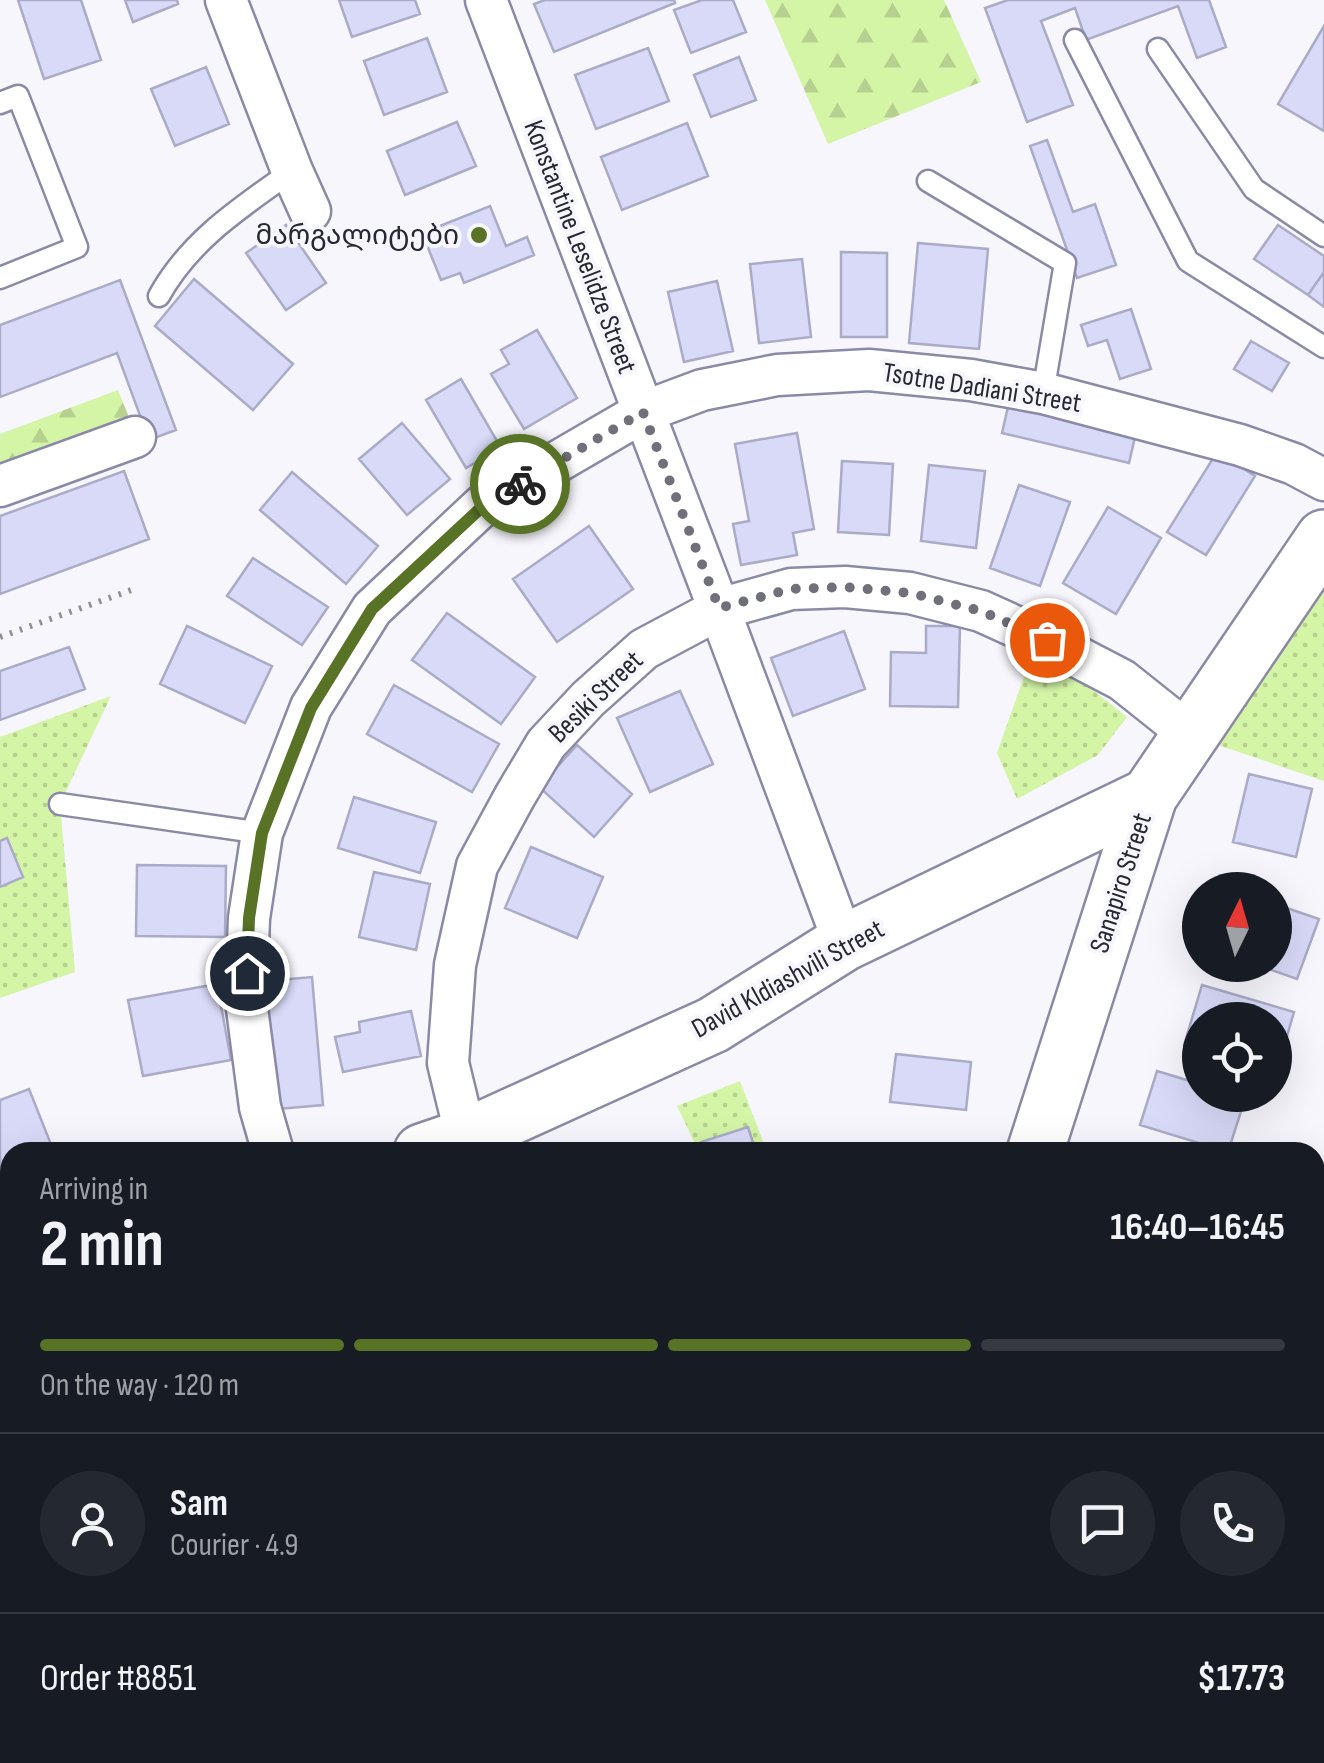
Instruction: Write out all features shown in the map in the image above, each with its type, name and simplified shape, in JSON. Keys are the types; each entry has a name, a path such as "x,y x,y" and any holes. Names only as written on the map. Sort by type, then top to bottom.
{"main road":[{"name":"Sanapiro Street","path":"1038,1142 1149,796 1324,538"},
{"name":"David Kldiashvili Street","path":"449,1142 713,1025 844,944 1149,796"}],"street":[{"path":"226,0 310,212"},
{"name":"Konstantine Leselidze Street","path":"486,0 844,944"},
{"name":"Tsotne Dadiani Street","path":"269,1142 260,1107 246,1001 249,918 262,833 311,708 372,609 484,505 643,412 702,390 777,374 869,370 971,380 1043,393 1240,445 1294,464 1324,480"},
{"path":"0,486 135,437"},
{"name":"Besiki Street","path":"444,1142 455,965 477,866 546,744 588,699 644,650 719,608 791,589 845,587 910,593 981,611 1122,680 1191,735"}],"lane":[{"path":"1075,40 1188,261 1324,346"},
{"path":"1158,49 1254,189 1324,236"},
{"path":"0,103 18,96 77,248 0,278"},
{"path":"159,296 198,242 292,171"},
{"path":"928,181 1066,264 1043,393"},
{"path":"60,804 262,833"}],"path":[{"path":"0,638 137,588"}],"green space":[{"path":"765,0 944,0 981,82 828,144"},
{"path":"118,390 131,422 0,472 0,434"},
{"path":"1324,567 1324,781 1209,742"},
{"path":"1032,654 1080,680 1127,717 1098,755 1017,799 997,753"},
{"path":"111,696 60,804 75,972 0,998 0,737"},
{"path":"740,1081 763,1142 694,1142 677,1106"}],"building":[{"path":"18,0 81,0 101,60 44,79"},
{"path":"125,0 177,0 178,4 133,22"},
{"path":"339,0 415,0 420,14 352,37"},
{"path":"545,0 675,3 554,52 534,4"},
{"path":"702,0 733,0 746,32 691,53 674,10"},
{"path":"1008,0 1209,0 1226,47 1197,58 1178,6 1086,40 1075,8 1041,21 1073,105 1027,122 985,8"},
{"path":"1324,26 1324,131 1278,104"},
{"path":"427,38 447,92 384,115 364,61"},
{"path":"648,48 669,101 596,129 575,75"},
{"path":"739,57 756,100 711,117 694,75"},
{"path":"206,67 229,124 175,146 151,89"},
{"path":"457,122 476,166 405,195 387,151"},
{"path":"687,123 708,176 622,210 601,157"},
{"path":"1047,140 1073,212 1095,204 1116,265 1077,278 1030,146"},
{"path":"490,206 506,246 527,237 534,255 464,283 460,273 441,280 422,233"},
{"path":"286,225 326,283 286,310 246,253"},
{"path":"1278,225 1324,256 1324,272 1308,295 1254,259"},
{"path":"918,243 988,249 979,349 909,343"},
{"path":"841,252 887,253 887,337 841,337"},
{"path":"802,259 811,337 759,343 750,264"},
{"path":"1324,272 1324,307 1308,295"},
{"path":"194,279 293,364 253,410 155,326"},
{"path":"120,280 176,430 149,440 117,353 0,397 0,325"},
{"path":"717,281 733,351 684,362 668,292"},
{"path":"1131,309 1151,369 1120,379 1107,340 1088,346 1081,325"},
{"path":"537,330 577,398 524,429 491,374 509,364 501,350"},
{"path":"1251,341 1289,363 1272,391 1234,369"},
{"path":"461,379 501,448 466,468 426,400"},
{"path":"1010,398 1137,428 1129,463 1002,433"},
{"path":"402,423 450,479 407,515 359,459"},
{"path":"797,433 814,529 793,533 797,555 741,565 733,524 749,521 735,444"},
{"path":"1217,452 1255,476 1206,555 1167,532"},
{"path":"842,461 893,464 889,535 838,532"},
{"path":"929,465 985,471 976,548 921,541"},
{"path":"124,471 149,539 0,594 0,516"},
{"path":"292,472 378,546 346,584 260,510"},
{"path":"1019,485 1070,502 1040,586 990,568"},
{"path":"1108,507 1161,538 1116,614 1063,583"},
{"path":"589,526 633,589 557,642 513,579"},
{"path":"253,558 328,607 302,645 227,596"},
{"path":"447,613 535,677 501,724 412,660"},
{"path":"187,626 272,666 245,723 160,684"},
{"path":"926,626 960,626 958,707 890,706 891,652 926,653"},
{"path":"844,631 865,689 793,716 771,658"},
{"path":"69,647 85,689 0,720 0,671"},
{"path":"394,685 499,744 472,792 367,734"},
{"path":"680,691 713,764 650,792 617,718"},
{"path":"577,745 632,794 594,837 539,787"},
{"path":"1249,774 1312,789 1296,857 1233,842"},
{"path":"354,797 436,822 420,873 338,848"},
{"path":"7,838 23,877 0,887 0,841"},
{"path":"531,847 603,877 577,938 505,908"},
{"path":"137,865 226,866 225,937 136,936"},
{"path":"374,872 430,884 416,950 359,937"},
{"path":"1292,910 1319,919 1297,979 1292,977"},
{"path":"312,977 323,1105 267,1110 256,982"},
{"path":"217,984 231,1060 143,1076 128,1000"},
{"path":"1202,985 1260,1002 1197,1002"},
{"path":"411,1011 421,1056 343,1072 335,1037 360,1032 359,1022"},
{"path":"896,1054 971,1062 966,1110 890,1102"},
{"path":"1157,1071 1182,1079 1182,1112 1241,1112 1231,1142 1195,1142 1140,1125"},
{"path":"29,1089 50,1142 0,1142 0,1100"},
{"path":"748,1127 753,1142 701,1142"}],"way so far":[{"path":"520,484 643,412 719,608 791,589 845,587 910,593 981,611 1047,640"}],"place":[{"name":"მარგალიტები","path":"479,235"}],"route":[{"path":"247,973 249,918 262,833 311,708 372,609 484,505 520,484"}]}
